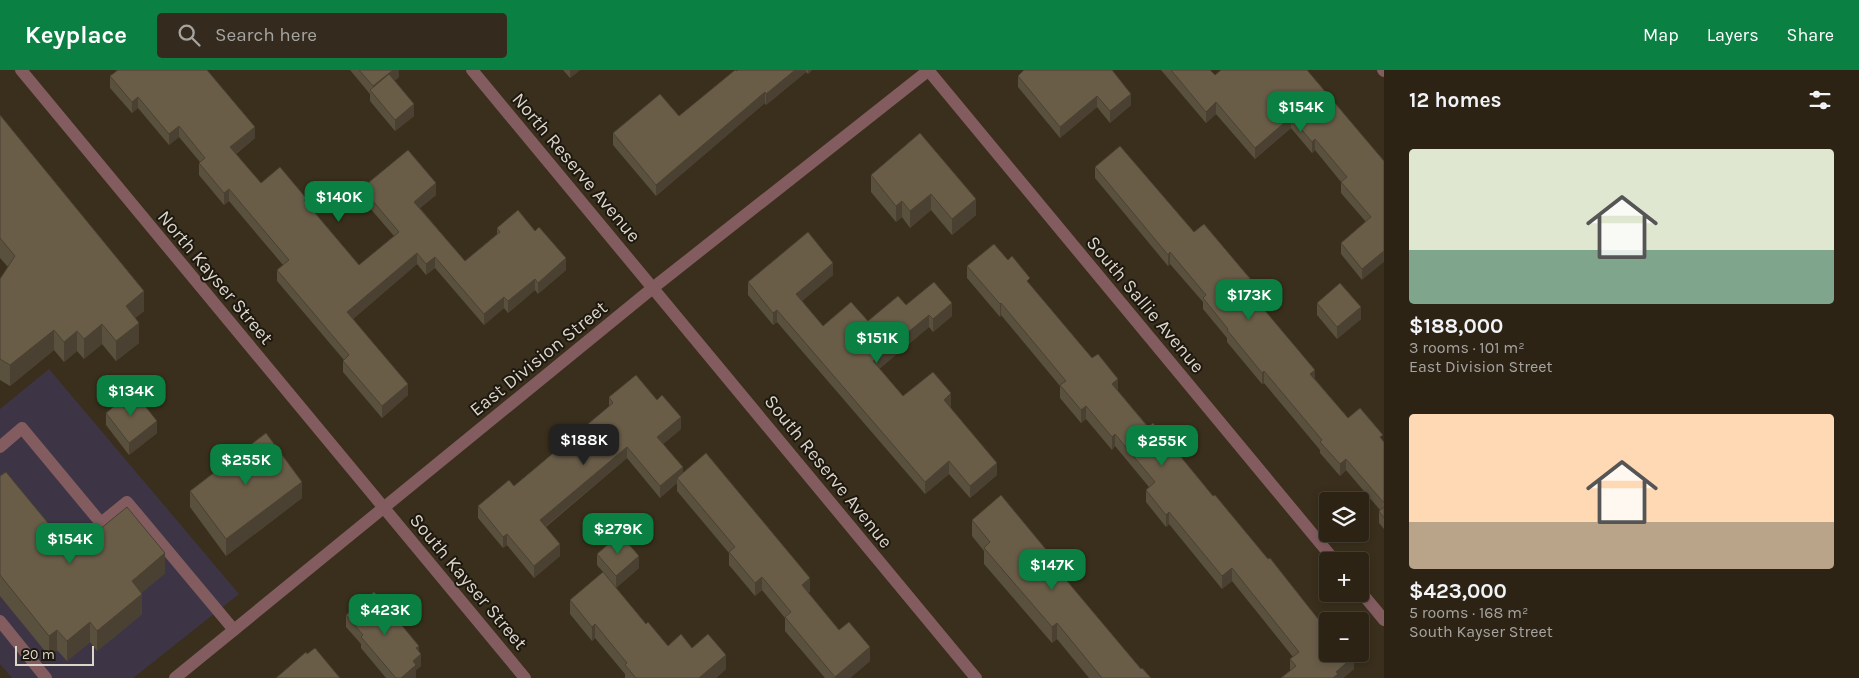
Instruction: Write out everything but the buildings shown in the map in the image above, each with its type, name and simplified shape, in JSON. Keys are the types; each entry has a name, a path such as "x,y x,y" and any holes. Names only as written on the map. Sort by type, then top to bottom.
{"street":[{"name":"North Kayser Street","path":"21,70 383,508"},
{"name":"North Reserve Avenue","path":"472,70 654,288"},
{"name":"East Division Street","path":"175,678 654,288 928,70"},
{"name":"South Sallie Avenue","path":"928,70 1328,552"},
{"name":"South Reserve Avenue","path":"654,288 976,678"},
{"path":"0,447 22,428 101,524 127,502 234,630"},
{"name":"South Kayser Street","path":"383,508 525,678"},
{"path":"1369,602 1384,620"},
{"path":"0,621 46,678"}],"shaded area":[{"path":"49,369 239,594 133,678 12,678 0,664 0,409"}]}
